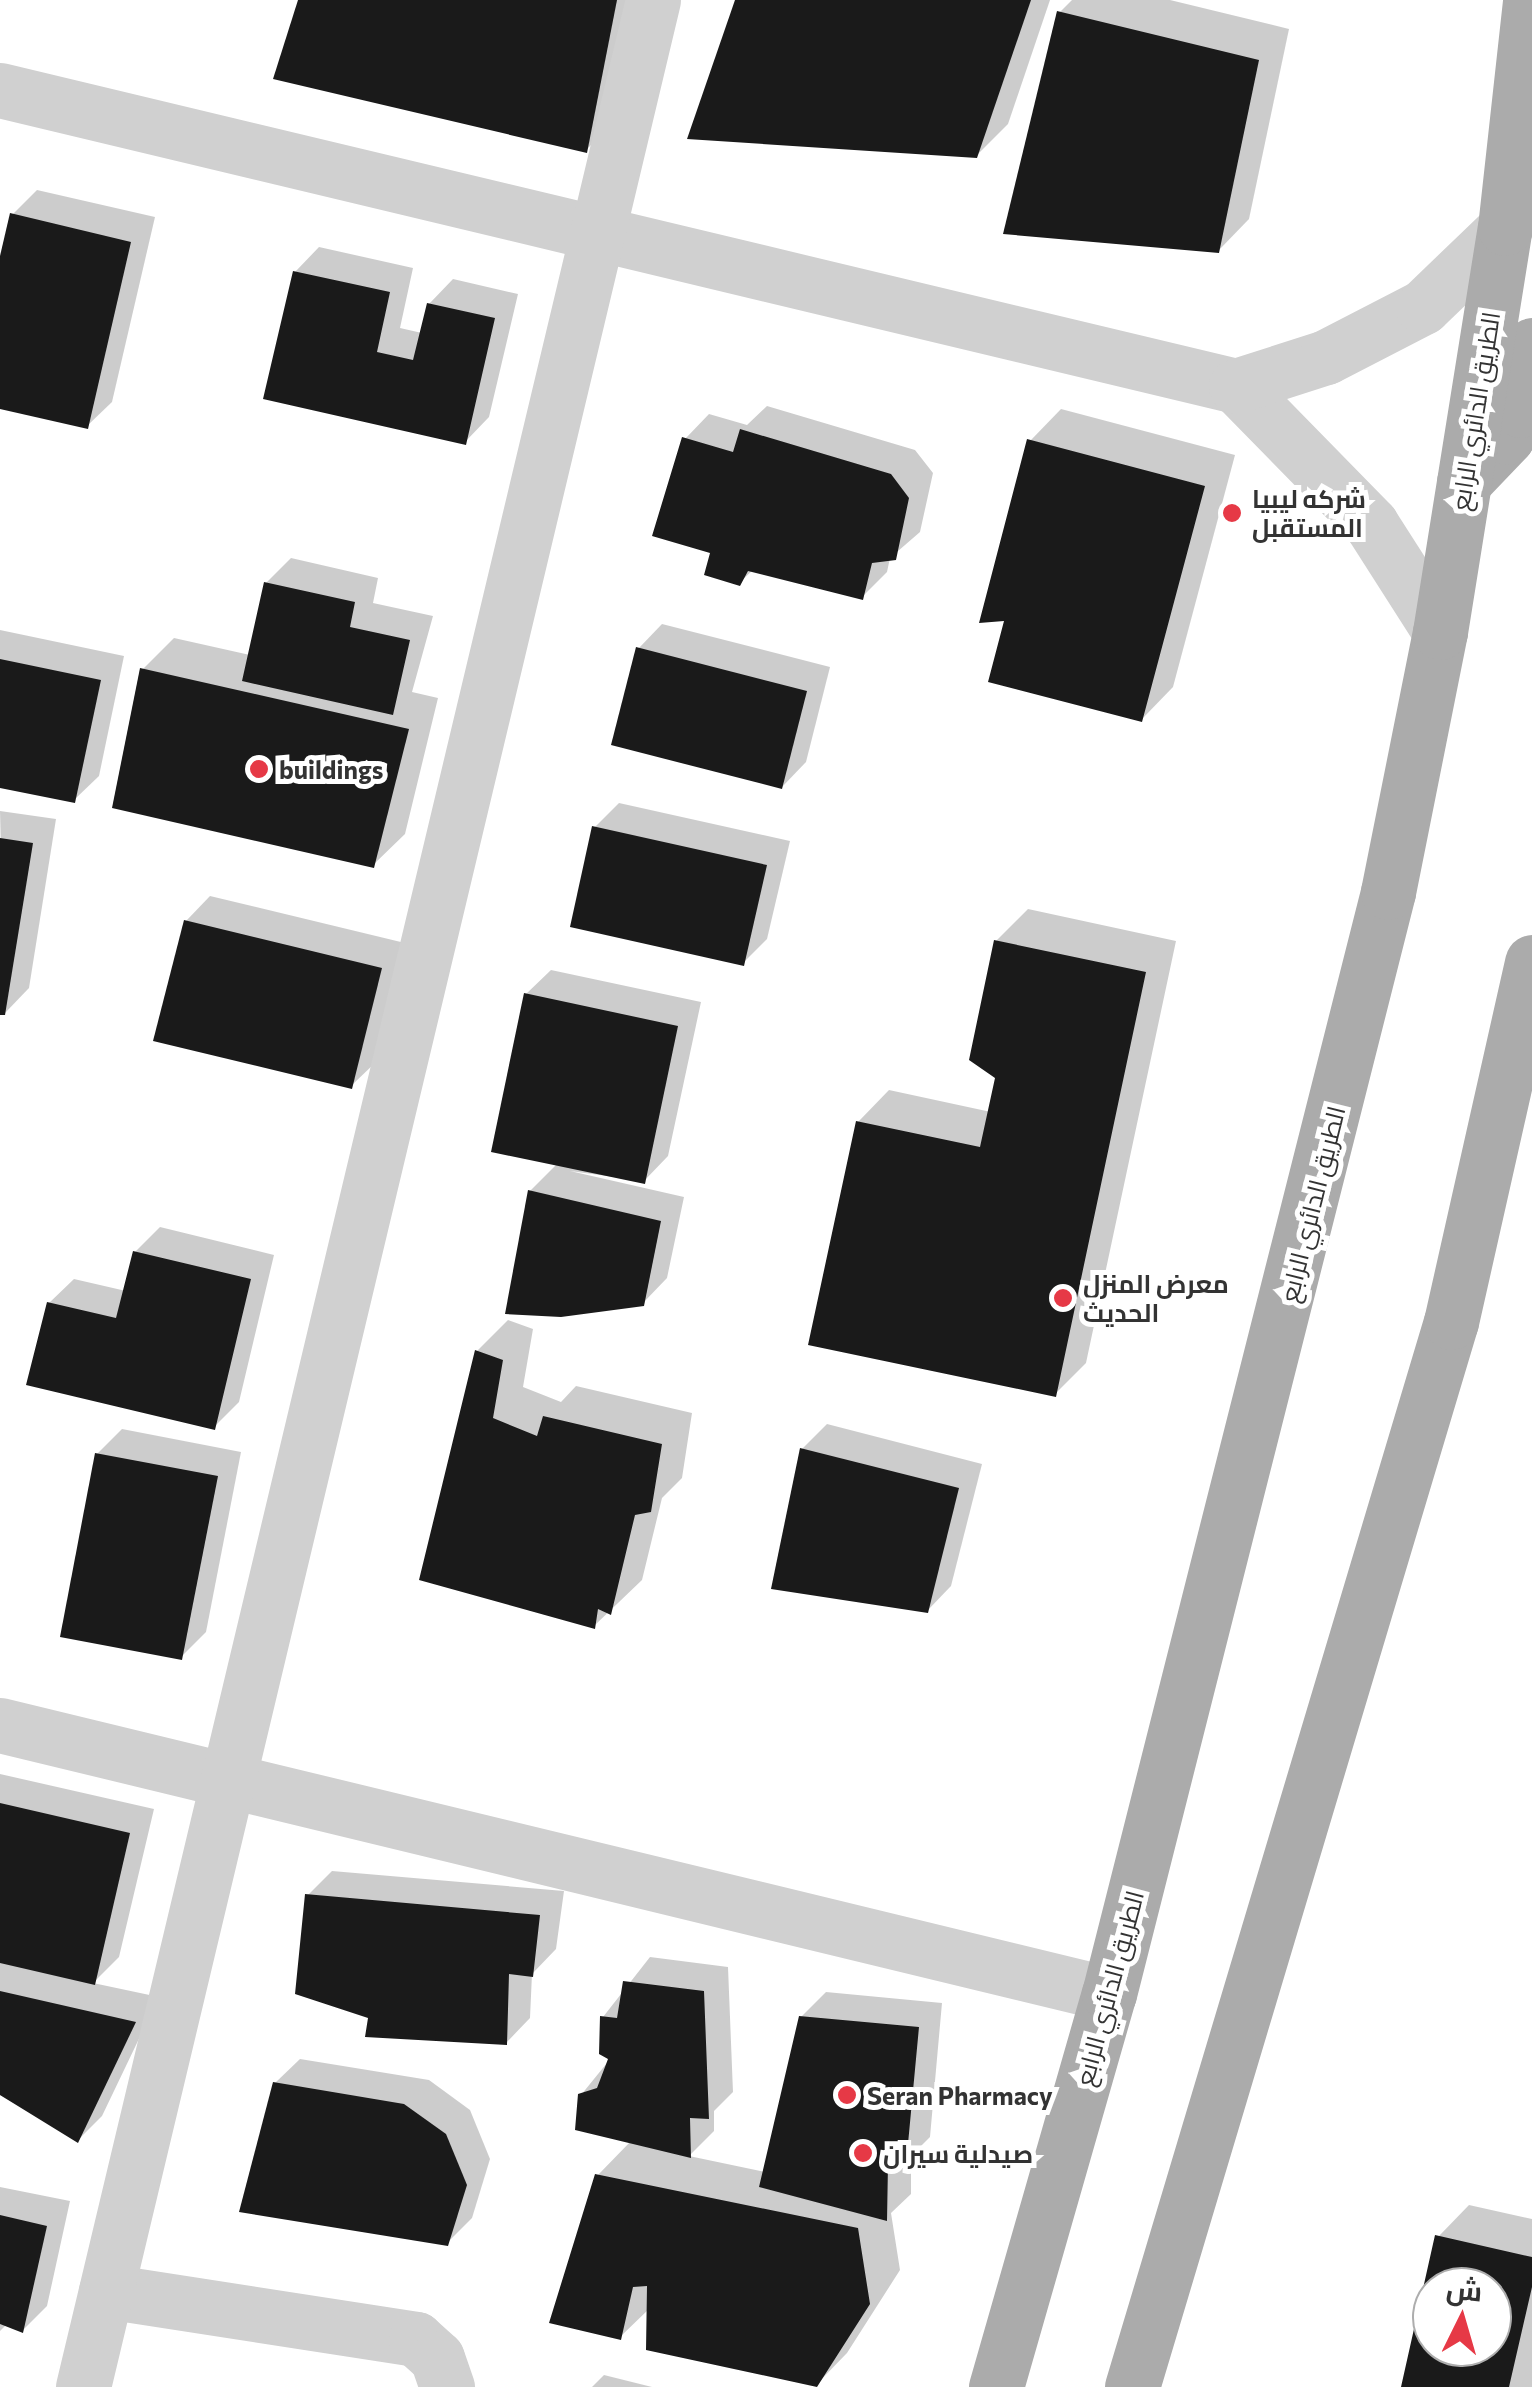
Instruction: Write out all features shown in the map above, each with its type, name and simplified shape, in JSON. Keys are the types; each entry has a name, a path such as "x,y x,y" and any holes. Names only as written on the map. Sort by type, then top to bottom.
{"main road":[{"name":"الطريق الدائري الرابع","path":"996,2387 1109,1994 1388,892 1440,632 1505,228 1530,0"},
{"path":"1464,482 1488,462 1514,424 1532,345"},
{"path":"1132,2387 1451,1322 1532,962"}],"street":[{"path":"83,2387 652,0"},
{"path":"0,90 1236,386 1326,358 1423,307 1505,228"},
{"path":"1236,386 1370,524 1440,632"},
{"path":"0,1726 1109,1994"},
{"path":"106,2291 416,2340 437,2358 448,2387"}],"building":[{"path":"298,0 617,0 587,153 273,79"},
{"path":"735,0 1031,0 977,158 687,139"},
{"path":"1057,11 1259,60 1219,253 1003,234"},
{"path":"10,213 131,242 88,429 0,409 0,256"},
{"path":"293,271 390,292 377,352 413,360 427,303 495,318 466,445 263,399"},
{"path":"740,429 891,474 909,498 896,560 872,563 863,600 748,571 740,586 704,575 710,553 652,536 682,437 733,452"},
{"path":"1027,439 1205,486 1142,722 988,682 1004,621 979,623"},
{"path":"264,582 355,602 350,627 410,640 393,715 242,681"},
{"path":"636,647 807,691 782,789 611,745"},
{"path":"0,659 101,680 75,803 0,788"},
{"name":"buildings","path":"140,668 409,729 374,868 112,808"},
{"path":"592,826 767,865 744,966 570,927"},
{"path":"0,838 33,843 5,1015 0,1015"},
{"path":"184,920 382,968 352,1089 153,1041"},
{"path":"994,940 1146,972 1056,1397 808,1345 856,1121 980,1147 995,1078 969,1060"},
{"path":"524,993 678,1026 645,1184 491,1152"},
{"path":"528,1190 661,1221 644,1306 561,1317 505,1314"},
{"path":"133,1251 251,1279 215,1430 26,1385 47,1302 116,1318"},
{"path":"475,1350 503,1360 493,1418 537,1436 543,1416 662,1444 651,1512 635,1515 611,1615 598,1609 595,1629 419,1580"},
{"path":"800,1448 959,1488 928,1613 771,1589"},
{"path":"95,1453 218,1476 182,1660 60,1637"},
{"path":"0,1803 130,1833 95,1985 0,1963"},
{"path":"305,1894 540,1915 533,1977 509,1974 507,2045 365,2037 368,2018 295,1994"},
{"path":"623,1981 704,1991 709,2119 690,2118 691,2158 575,2130 578,2094 597,2088 608,2059 599,2054 600,2016 617,2018"},
{"path":"0,1991 136,2022 78,2143 0,2095"},
{"name":"Seran Pharmacy","path":"799,2016 919,2027 906,2165 888,2164 887,2221 759,2187"},
{"path":"273,2082 404,2104 446,2134 467,2185 448,2246 239,2212"},
{"path":"595,2174 858,2228 870,2304 817,2387 646,2350 647,2286 633,2287 621,2340 549,2323"},
{"path":"0,2215 47,2226 23,2333 0,2324"},
{"path":"1435,2235 1532,2257 1532,2287 1509,2387 1401,2387 1412,2338 1412,2367 1512,2367 1512,2267 1428,2267"}],"place":[{"name":"شركه ليبيا المستقبل","path":"1232,513"},
{"name":"buildings","path":"259,769"},
{"name":"معرض المنزل الحديث","path":"1063,1298"},
{"name":"Seran Pharmacy","path":"847,2095"},
{"name":"صيدلية سيران","path":"863,2153"}]}
